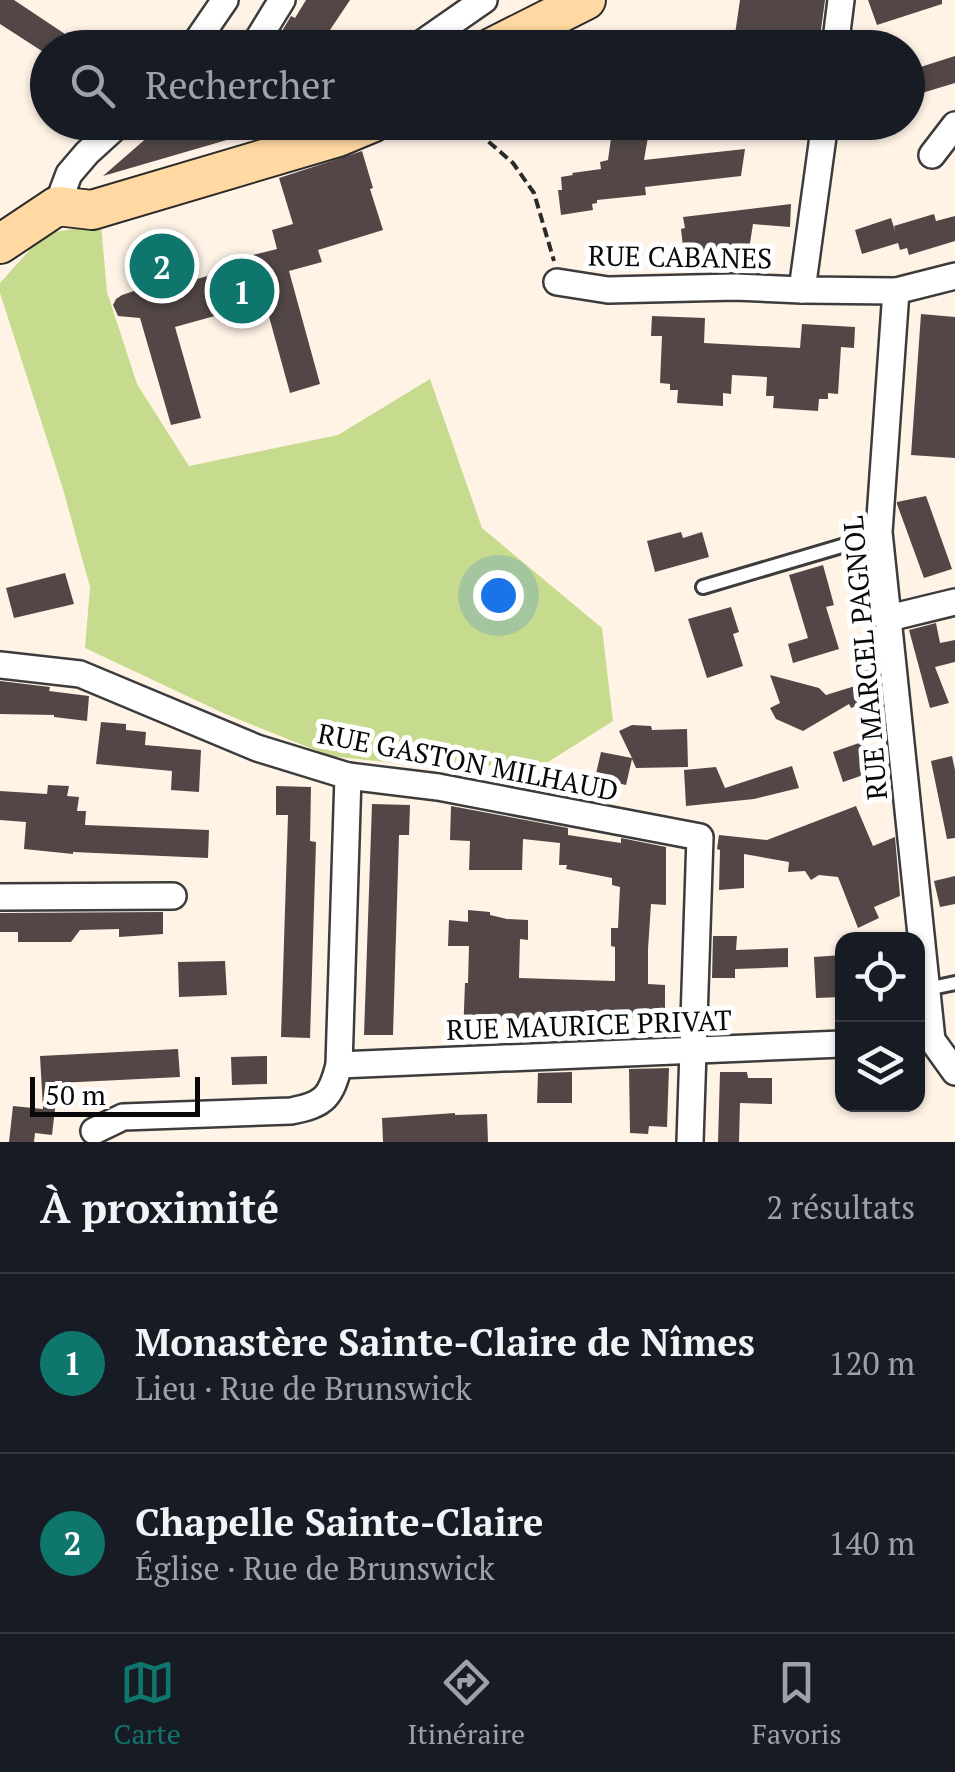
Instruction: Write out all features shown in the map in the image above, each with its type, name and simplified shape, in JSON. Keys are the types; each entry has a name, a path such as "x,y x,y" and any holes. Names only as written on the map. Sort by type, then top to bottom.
{"street":[{"path":"204,30 225,0"},
{"path":"264,30 282,0"},
{"path":"440,30 484,0"},
{"path":"838,30 842,0"},
{"path":"521,30 563,5"},
{"path":"932,155 955,125"},
{"path":"0,244 57,206 69,174 101,140"},
{"path":"57,206 92,210 328,140"},
{"name":"RUE CABANES","path":"802,290 823,140"},
{"path":"896,291 955,276"},
{"name":"RUE CABANES","path":"557,282 608,290 735,287 896,291"},
{"name":"RUE MARCEL PAGNOL","path":"896,291 879,535 927,990 925,1023"},
{"path":"889,618 955,602"},
{"name":"RUE GASTON MILHAUD","path":"0,665 80,674 257,748 348,776 438,788 700,837 692,1051"},
{"path":"94,1131 123,1117 292,1111 312,1107 332,1090 338,1064 348,776"},
{"path":"0,896 173,896"},
{"name":"RUE MARCEL PAGNOL","path":"925,1041 955,1072"},
{"name":"RUE MAURICE PRIVAT","path":"338,1064 835,1044"},
{"path":"690,1142 692,1051"},
{"path":"199,1142 202,1114"}],"lane":[{"path":"703,588 879,535"},
{"path":"927,990 955,983"}],"path":[{"path":"487,140 513,163 534,193 553,254 557,282"}],"green space":[{"path":"101,224 107,292 137,384 189,466 338,435 430,379 482,528 602,628 613,721 545,764 431,767 330,756 223,713 85,648 90,587 0,283 44,234"}],"building":[{"path":"0,0 14,0 59,30 30,30 30,43 0,24"},
{"path":"306,0 350,0 330,30 283,30 291,16 295,18"},
{"path":"740,0 825,0 821,30 736,30"},
{"path":"868,0 942,0 942,4 877,25"},
{"path":"955,56 955,83 925,92 925,66"},
{"path":"144,140 227,140 103,176"},
{"path":"611,140 647,140 644,160 745,149 741,176 645,187 646,195 597,200 592,204 593,210 561,215 561,177 601,169 600,162 608,160"},
{"path":"362,151 383,230 318,250 322,262 289,271 320,384 290,393 265,302 175,327 201,418 171,425 140,318 118,316 113,305 122,295 149,286 139,249 173,240 186,282 251,264 249,256 277,249 272,230 293,224 279,178"},
{"path":"791,204 790,227 753,224 747,262 709,256 709,252 684,255 683,217"},
{"path":"934,214 936,221 955,216 955,241 909,255 907,248 900,250 898,243 862,254 855,230 891,218 895,231 894,226"},
{"path":"921,314 955,317 955,458 911,455"},
{"path":"652,316 705,318 704,343 800,348 802,324 855,327 854,348 841,347 838,394 828,393 828,399 819,399 818,411 773,408 774,396 766,396 767,377 732,375 731,394 723,393 723,406 677,403 678,390 660,383 662,336 651,336"},
{"path":"926,496 952,569 924,578 897,502"},
{"path":"681,532 683,538 702,532 709,557 655,572 647,541"},
{"path":"823,565 834,605 826,607 839,649 793,663 788,644 808,638 789,575"},
{"path":"65,573 74,604 14,618 6,588"},
{"path":"731,607 739,632 733,634 743,666 707,678 688,619"},
{"path":"936,623 940,643 955,640 955,662 935,667 949,703 930,708 909,630"},
{"path":"877,670 884,732 866,738 856,706 851,708 849,704 803,731 776,719 770,708 780,703 770,675 819,688 826,695 855,686 860,671"},
{"path":"0,681 89,696 87,721 54,715 0,714"},
{"path":"101,722 126,724 126,730 146,732 145,745 201,750 199,792 171,790 172,771 96,764"},
{"path":"632,725 651,726 652,730 687,729 688,767 636,768 632,759 626,785 595,778 601,752 632,758 619,731"},
{"path":"862,742 872,772 843,782 833,752"},
{"path":"952,756 955,838 947,839 931,761"},
{"path":"792,766 799,788 754,799 686,806 684,770 716,767 725,788"},
{"path":"48,785 69,786 67,796 79,797 77,811 86,811 85,825 209,830 208,858 24,849 26,822 0,820 0,791 47,794"},
{"path":"276,786 311,787 310,841 316,842 310,1038 281,1037 288,815 276,815"},
{"path":"372,804 410,805 409,835 399,835 393,1035 364,1035"},
{"path":"451,806 568,828 568,835 621,843 621,838 666,847 666,905 651,904 648,949 648,984 665,985 665,1019 602,1016 602,1024 492,1020 492,1036 463,1036 469,946 448,946 449,920 468,922 468,910 528,920 528,940 520,939 519,978 615,981 611,928 618,928 620,887 612,885 612,878 559,865 560,843 523,839 522,870 469,870 470,841 450,840"},
{"path":"856,806 873,846 895,837 900,896 874,907 879,918 858,928 838,877 819,875 811,880 805,871 788,872 789,862 744,854 744,888 719,890 719,835 767,840"},
{"path":"955,876 955,904 940,907 934,881"},
{"path":"163,912 163,934 119,937 119,929 80,930 71,942 18,942 18,932 0,932 0,913"},
{"path":"713,936 737,936 736,950 788,948 788,967 735,969 735,978 712,978"},
{"path":"835,956 835,997 816,998 814,957"},
{"path":"225,961 227,995 179,997 178,962"},
{"path":"178,1049 180,1077 58,1083 52,1135 35,1133 34,1142 9,1142 13,1106 43,1109 40,1056"},
{"path":"267,1056 267,1084 232,1085 231,1057"},
{"path":"669,1068 667,1127 649,1126 648,1134 630,1133 629,1069"},
{"path":"572,1072 572,1103 537,1103 538,1073"},
{"path":"720,1072 747,1072 748,1078 772,1078 772,1104 740,1103 739,1142 718,1142"},
{"path":"487,1114 488,1142 383,1142 382,1118"}],"place":[{"name":"Chapelle Sainte-Claire","path":"162,266"},
{"name":"Monastère Sainte-Claire de Nîmes","path":"242,291"}]}
